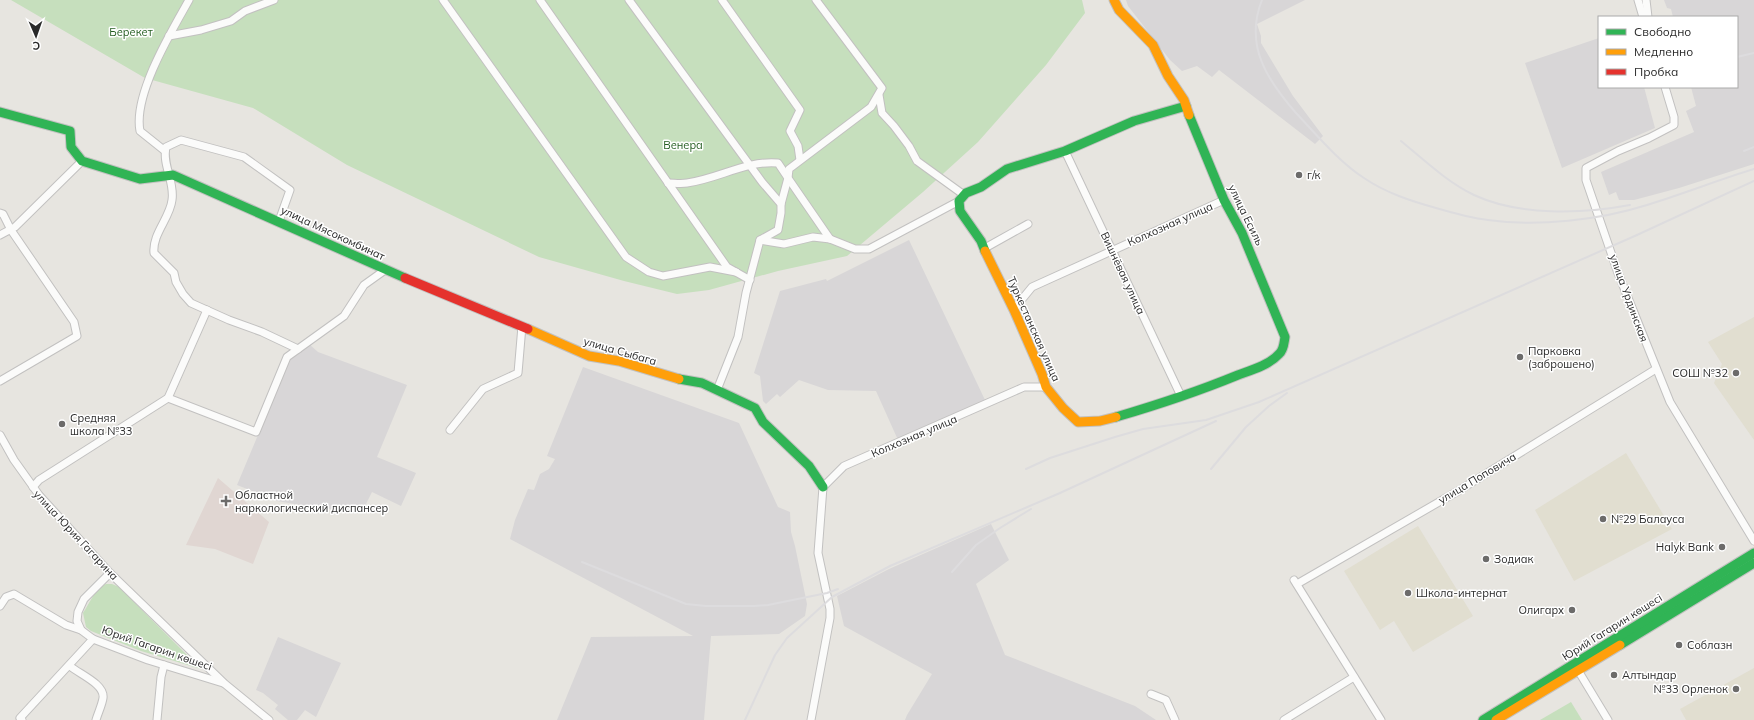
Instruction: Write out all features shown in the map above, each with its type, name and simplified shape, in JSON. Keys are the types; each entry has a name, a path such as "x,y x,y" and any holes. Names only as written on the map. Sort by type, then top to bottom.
{"street":[{"path":"165,151 143,136 139,126 144,96 155,64 189,0"},
{"path":"169,36 201,30 231,21 245,11 274,0"},
{"path":"443,0 626,257 649,272 663,276 710,267 736,272"},
{"path":"540,0 727,267 750,280"},
{"path":"629,0 750,166 781,204"},
{"path":"722,0 800,110 790,131 798,146 800,160"},
{"path":"717,390 738,337 760,240 778,230 781,204 788,178 788,170 871,107 882,88 816,0"},
{"name":"улица Есиль","path":"1114,0 1122,14 1153,45 1168,76 1184,100 1190,120 1224,200 1242,233 1285,337 1281,354 1273,360 1181,396"},
{"path":"1638,0 1643,16"},
{"path":"1646,0 1648,16"},
{"name":"улица Урдинская","path":"1665,88 1674,125 1649,138 1618,151 1586,168 1586,180 1618,273 1670,402 1754,541"},
{"path":"879,95 882,113 909,146 917,161 961,198"},
{"path":"760,240 784,244 813,237 830,240 855,249 869,249 981,187 1007,169 1042,156 1065,151 1134,121 1186,106"},
{"path":"0,112 70,131 71,147 82,161 11,230 0,236"},
{"path":"279,222 290,190 256,164 244,157 180,140 166,147 165,151 169,176 173,188 172,201 155,241 154,253 174,273 176,282 187,299 199,308 262,332 298,349"},
{"name":"Вишнёвая улица","path":"1065,151 1181,396"},
{"name":"улица Мясокомбинат","path":"82,161 140,179 174,175 337,247 385,270 364,285 344,316 288,357 256,432 168,398"},
{"path":"668,183 686,184 767,162 778,163 830,240"},
{"name":"Туркестанская улица","path":"961,198 960,211 985,248 992,268 1014,309 1042,374 1046,387 1063,408 1078,422 1101,420 1181,396"},
{"name":"Колхозная улица","path":"1014,309 1032,287 1224,200"},
{"path":"0,213 3,214 11,230 74,322 78,336 0,381"},
{"path":"985,248 1028,224"},
{"name":"улица Сыбага","path":"385,270 522,326 589,356 619,361 672,378 702,383 755,408 763,422 809,466 823,487"},
{"path":"33,487 39,480 168,398 207,310"},
{"path":"450,430 483,389 518,373 522,326"},
{"name":"улица Поповича","path":"1354,677 1295,582 1458,491 1656,369"},
{"name":"Колхозная улица","path":"823,487 831,477 844,466 1024,388 1046,387"},
{"name":"улица Юрия Гагарина","path":"0,437 33,487 110,573 163,625"},
{"path":"811,720 830,618 830,609 818,553 823,487"},
{"name":"Юрий Гагарин көшесі","path":"1496,720 1754,553"},
{"name":"Юрий Гагарин көшесі","path":"1483,720 1754,563"},
{"path":"81,630 77,621 78,612 84,599 110,573"},
{"name":"Юрий Гагарин көшесі","path":"0,606 6,598 14,594 66,625 81,630 94,639 164,665 225,684"},
{"name":"Юрий Гагарин көшесі","path":"163,625 225,684 269,720"},
{"path":"22,720 20,718 94,639"},
{"path":"157,720 161,677 164,665"},
{"path":"70,666 98,685 102,692 103,698 96,720"},
{"path":"1576,667 1608,720"},
{"path":"1284,720 1354,677 1381,720"},
{"path":"1151,694 1166,700 1175,720"}],"shaded area":[{"path":"1126,0 1305,0 1257,24 1261,36 1261,43 1293,96 1323,136 1315,144 1219,70 1212,77 1197,66 1182,71 1170,60 1128,6"},
{"path":"1664,0 1754,0 1754,164 1679,188 1634,200 1619,200 1616,192 1609,195 1601,172 1694,132 1686,111 1696,106 1691,88 1738,88 1738,16 1673,16 1671,9 1667,8"},
{"path":"1598,38 1598,88 1644,88 1655,128 1562,168 1525,63"},
{"path":"909,240 985,400 898,440 876,391 828,390 799,380 780,397 777,394 766,404 763,401 760,376 754,373 780,291 826,279 827,281"},
{"name":"СОШ №32","path":"1754,317 1754,440 1714,383 1722,364 1708,342"},
{"path":"309,344 318,352 407,385 377,457 416,473 401,506 372,492 362,512 312,507 277,501 237,485 290,359"},
{"path":"583,367 739,423 778,507 790,512 791,532 807,604 805,616 779,634 711,636 704,720 557,720 591,637 693,636 510,539 515,520 528,489 534,490 540,474 549,469 555,459 547,456"},
{"name":"№29 Балауса","path":"1626,453 1672,529 1574,581 1535,510"},
{"name":"Областной наркологический диспансер","path":"218,478 269,522 253,564 215,549 186,545"},
{"path":"991,524 1009,560 976,584 1005,655 1135,706 1156,720 905,720 932,674 844,626 837,596 889,569"},
{"name":"Школа-интернат","path":"1418,526 1473,616 1413,652 1394,621 1380,630 1344,571"},
{"path":"278,637 341,663 316,717 305,710 297,720 288,720 275,709 278,705 263,693 256,690"},
{"name":"№33 Орленок","path":"1754,668 1754,720 1686,720 1680,709"}],"green space":[{"name":"Венера","path":"11,0 1082,0 1085,13 1046,65 978,142 923,192 847,256 778,271 709,290 677,294 539,257 347,165 253,108 145,78"},
{"path":"106,584 112,584 119,587 201,669 141,651 91,631 86,627 83,613 95,593"},
{"path":"1571,702 1582,720 1540,720"}],"railway":[{"path":"1262,0 1257,16 1257,47 1261,61 1268,75 1285,101 1345,164 1372,183 1408,199 1455,213 1488,220 1527,223 1568,221 1609,215 1629,210 1754,169"},
{"path":"1738,57 1754,53"},
{"path":"1401,141 1454,184 1474,195 1492,202 1530,210 1551,211 1592,210 1630,205"},
{"path":"1744,151 1754,147"},
{"path":"1026,469 1050,458 1115,437 1143,429 1206,420 1259,402 1637,235 1754,181"},
{"path":"1211,469 1246,427 1269,406 1287,393"},
{"path":"745,720 775,655 787,638 832,597 890,566 1060,493 1216,421"},
{"path":"952,572 976,545 1031,509"},
{"path":"582,562 686,604 706,606 768,605 827,593 838,589"}],"traffic: fast":[{"path":"985,251 981,241 960,211 959,201 966,193 981,187 1007,169 1065,151 1134,121 1186,106"},
{"path":"0,112 70,131 71,147 82,161 140,179 173,175 405,278"},
{"path":"1116,417 1162,403 1260,367 1275,358 1284,346 1285,337 1242,233 1224,200 1189,115"},
{"path":"679,379 702,383 755,408 763,422 809,466 823,487"},
{"path":"1483,720 1754,553"},
{"path":"1620,645 1754,563"}],"traffic: slow":[{"path":"1114,0 1119,10 1153,45 1168,76 1184,100 1189,115"},
{"path":"985,251 1014,310 1042,374 1046,387 1063,408 1078,422 1100,421 1116,417"},
{"path":"528,329 589,356 619,361 679,379"},
{"path":"1496,720 1620,645"}],"traffic: jam":[{"path":"405,278 528,329"}],"place":[{"name":"г/к","path":"1299,175"},
{"name":"Парковка (заброшено)","path":"1520,357"},
{"name":"СОШ №32","path":"1736,373"},
{"name":"Средняя школа №33","path":"62,424"},
{"name":"Областной наркологический диспансер","path":"226,501"},
{"name":"№29 Балауса","path":"1603,519"},
{"name":"Halyk Bank","path":"1722,547"},
{"name":"Зодиак","path":"1486,559"},
{"name":"Школа-интернат","path":"1408,593"},
{"name":"Олигарх","path":"1572,610"},
{"name":"Соблазн","path":"1679,645"},
{"name":"Алтындар","path":"1614,675"},
{"name":"№33 Орленок","path":"1736,689"}],"park label":[{"name":"Берекет","path":"131,32"}]}
